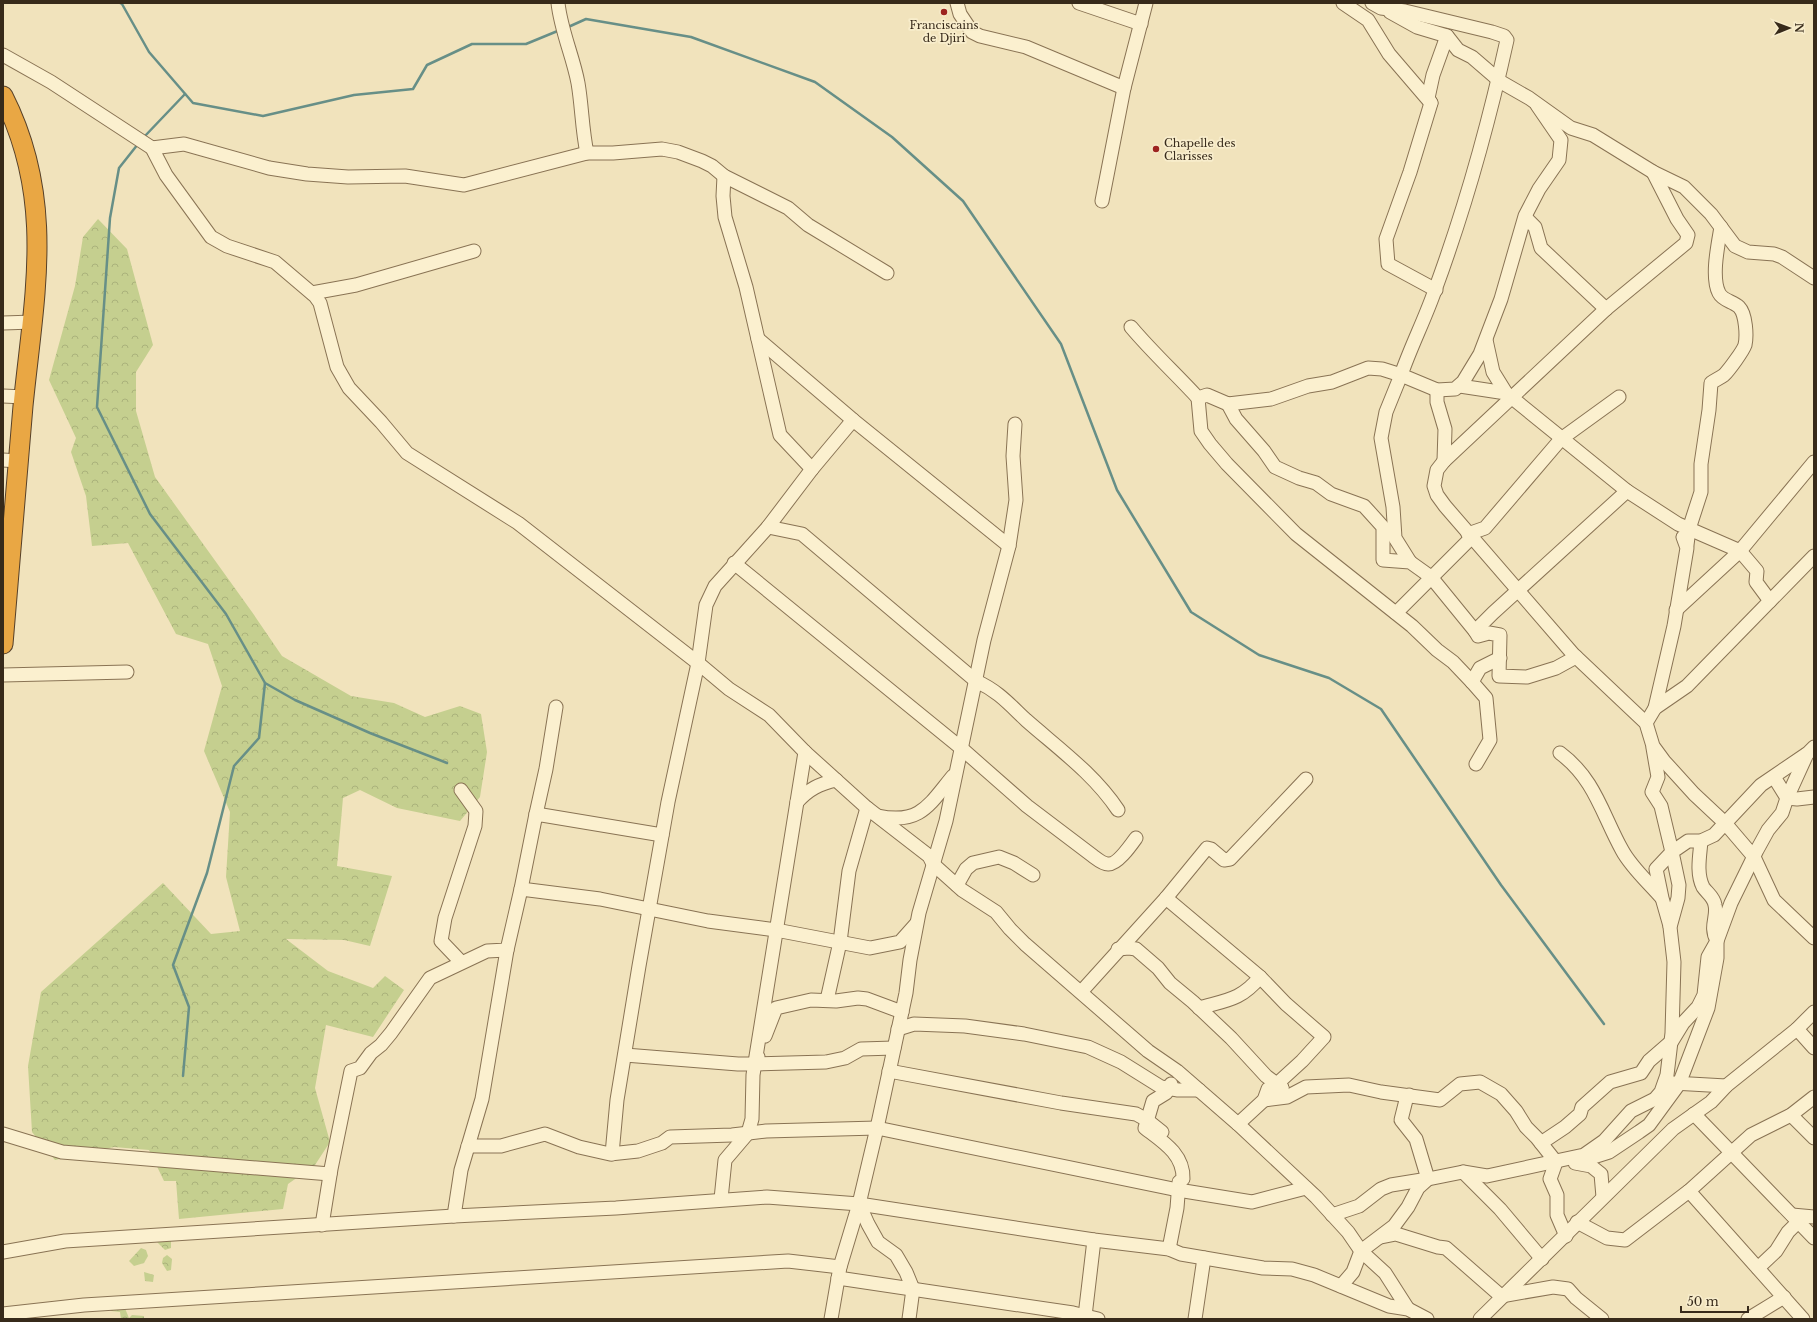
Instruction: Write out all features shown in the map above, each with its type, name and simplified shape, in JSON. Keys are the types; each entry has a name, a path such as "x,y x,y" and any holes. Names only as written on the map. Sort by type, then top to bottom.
{"highway":[{"path":"3,96 14,118 23,142 33,187 36,212 38,269 24,397 11,461 3,644"}],"street":[{"path":"558,3 565,39 578,82 582,130 587,153"},
{"path":"957,3 964,21 972,32 980,36 1026,47 1124,88"},
{"path":"1079,3 1141,24"},
{"path":"1102,201 1124,88 1146,3"},
{"path":"1343,3 1368,20 1389,54 1431,103"},
{"path":"1376,6 1417,27 1447,36 1458,50 1472,57 1508,87 1529,98 1571,128 1593,135 1653,172 1684,187 1721,227 1735,246 1748,252 1778,255 1791,261 1814,278"},
{"path":"1376,6 1432,17 1504,36 1507,40 1474,168 1436,290 1386,412 1381,438 1392,499 1395,538 1410,562 1431,577 1478,636 1489,633 1500,635 1499,676 1527,677 1556,668 1576,657"},
{"path":"1436,290 1388,264 1386,259 1386,239 1410,172 1431,103 1428,98 1433,75 1447,36"},
{"path":"3,55 51,82 152,148 166,175 211,237 227,246 275,262 312,293 320,303 337,368 349,388 381,422 407,454 518,523 698,663 729,689 769,715 805,752 872,812 929,856 933,864 957,885 996,912 1025,944 1148,1051 1177,1071 1238,1124 1306,1188 1348,1232 1361,1251 1385,1273 1408,1309"},
{"path":"1460,386 1480,354 1503,293 1514,252 1526,218 1539,189 1559,160 1561,153 1561,140 1537,105"},
{"path":"152,148 184,144 269,168 307,174 348,177 405,176 464,185 587,153 662,150 678,152 712,166 724,176 788,208 808,225 887,273"},
{"path":"1653,172 1677,219 1688,235 1686,243 1606,309 1508,395 1444,460 1437,470 1434,486 1437,495 1470,536 1576,657 1646,722 1653,746 1658,777 1652,792 1661,806 1679,885 1678,898 1670,926"},
{"path":"724,176 723,196 725,217 746,287 780,435 812,469"},
{"path":"1526,218 1534,227 1541,248 1606,309"},
{"path":"1646,722 1655,708 1666,664 1687,545 1684,527 1701,492 1701,464 1709,410 1711,383 1723,376 1745,346 1746,323 1743,314 1739,306 1727,301 1719,294 1716,281 1716,256 1721,227"},
{"path":"312,293 356,285 474,251"},
{"path":"3,323 33,322"},
{"path":"1131,327 1146,345 1198,398 1201,431 1227,464 1296,534 1396,613 1453,662 1486,698 1490,740 1476,764"},
{"path":"1486,337 1493,372 1508,395 1627,491 1684,527 1740,551 1757,571 1756,582 1770,601"},
{"path":"758,339 853,420 1009,546"},
{"path":"1198,398 1207,395 1228,404 1271,399 1308,386 1332,382 1368,368 1382,369 1401,375 1437,390 1445,390 1460,386 1508,395"},
{"path":"1437,390 1437,402 1445,429 1444,460"},
{"path":"3,396 24,397"},
{"path":"1396,613 1470,536 1485,528 1561,439 1619,397"},
{"path":"1228,404 1236,419 1264,451 1275,467 1299,478 1316,483 1331,494 1364,506 1383,527 1383,560 1410,562"},
{"path":"612,1154 617,1100 649,910 662,835 698,663 706,605 715,586 734,563 768,527 812,469 853,420"},
{"path":"831,1319 839,1272 859,1204 877,1128 902,1012 917,923 946,821 955,773 976,681 1009,546 1016,500 1013,456 1015,424"},
{"path":"1676,610 1740,551 1814,462"},
{"path":"1475,631 1627,491"},
{"path":"768,527 802,534 976,681 992,688 1005,699 1095,780 1118,810"},
{"path":"1655,708 1687,686 1770,601 1813,560"},
{"path":"734,563 961,748 1027,806 1103,863 1112,863 1122,855 1136,838"},
{"path":"1472,682 1480,668 1500,658"},
{"path":"3,675 127,672"},
{"path":"454,1216 461,1170 482,1099 507,950 522,890 546,769 556,707"},
{"path":"1653,746 1694,794 1725,823 1754,857 1774,900 1814,938"},
{"path":"1332,1215 1359,1206 1386,1187 1463,1172 1487,1176 1584,1155 1595,1149 1631,1111 1655,1099 1661,1092 1665,1083 1672,1041 1674,962 1670,926 1656,869 1672,852 1688,842 1701,841 1714,835 1761,786 1811,750"},
{"path":"1541,1143 1565,1127 1580,1114 1582,1107 1610,1082 1641,1073 1649,1061 1672,1041 1683,1023 1698,1007 1704,995 1708,957 1717,941 1734,896 1768,830 1782,813 1787,798 1811,750"},
{"path":"756,1064 805,752"},
{"path":"1560,753 1571,761 1586,778 1623,852 1662,898"},
{"path":"872,812 902,819 914,815 927,808 955,773"},
{"path":"1774,777 1787,798"},
{"path":"1081,992 1118,949 1166,898 1207,848 1211,849 1224,860 1230,858 1306,778"},
{"path":"797,802 807,791 820,784 836,780"},
{"path":"461,790 476,811 475,826 444,918 441,941 462,962"},
{"path":"1787,798 1796,799 1814,797"},
{"path":"827,1000 840,942 849,871 872,812"},
{"path":"536,814 662,835"},
{"path":"1560,1161 1588,1159 1608,1152 1640,1132 1649,1125 1679,1084 1708,1008 1717,958 1717,941 1714,928 1716,906 1714,900 1703,887 1699,874 1701,841"},
{"path":"957,885 966,869 973,863 999,857 1014,863 1033,875"},
{"path":"522,890 600,899 708,921 776,930 870,948 900,942 917,923"},
{"path":"1166,898 1260,977 1286,1004 1324,1037 1302,1061 1279,1082 1282,1088"},
{"path":"891,944 910,960"},
{"path":"1118,949 1136,949 1158,968 1170,983 1231,1038 1266,1076 1282,1088"},
{"path":"322,1225 330,1174 351,1071 360,1068 371,1052 386,1039 430,978 487,951 507,950"},
{"path":"1199,1008 1238,997 1248,991 1260,977"},
{"path":"721,1199 725,1160 748,1133 752,1120 753,1074 776,1008 811,1000 836,1001 858,998 867,999 902,1012"},
{"path":"1480,1319 1501,1296 1566,1236 1577,1222 1682,1122 1711,1102 1726,1086 1797,1029 1814,1012"},
{"path":"898,1029 914,1024 965,1026 1024,1034 1088,1047 1121,1062 1156,1084 1168,1089 1198,1090"},
{"path":"1797,1029 1814,1048"},
{"path":"625,1055 738,1064 756,1064 826,1062 845,1058 861,1049 894,1048"},
{"path":"889,1070 1061,1103 1136,1114 1147,1120 1162,1132"},
{"path":"1169,1249 1178,1208 1179,1182 1183,1179 1183,1174 1173,1149 1145,1128 1153,1101 1166,1093 1177,1071"},
{"path":"1264,1100 1287,1097 1306,1087 1349,1085 1381,1092 1440,1100 1460,1084 1480,1082 1501,1094 1516,1111 1526,1127 1560,1161 1591,1166 1601,1174 1603,1197"},
{"path":"1665,1083 1726,1086"},
{"path":"1238,1124 1264,1100 1268,1090 1282,1088"},
{"path":"1409,1095 1406,1100 1401,1120 1416,1139 1428,1179"},
{"path":"1577,1222 1607,1238 1625,1240 1689,1191 1751,1135 1791,1115 1814,1097"},
{"path":"1694,1114 1814,1238"},
{"path":"1791,1115 1814,1138"},
{"path":"1640,1132 1682,1122"},
{"path":"468,1146 501,1146 545,1134 578,1147 612,1154 638,1151 662,1143 670,1137 701,1137 766,1130 877,1128 1178,1190 1252,1202 1306,1188"},
{"path":"3,1134 62,1152 330,1174"},
{"path":"1560,1161 1550,1179 1557,1195 1557,1215 1566,1236"},
{"path":"1463,1172 1500,1209 1542,1259"},
{"path":"1340,1286 1353,1272 1361,1251 1394,1226 1408,1207 1418,1188 1428,1179"},
{"path":"1689,1191 1803,1319"},
{"path":"3,1252 65,1241 454,1216 616,1208 721,1199 767,1197 859,1204 1094,1240 1169,1249 1180,1254 1263,1268 1292,1269 1314,1275 1389,1306 1408,1309 1427,1319"},
{"path":"859,1204 878,1242 896,1255 913,1289 909,1319"},
{"path":"1795,1218 1814,1217"},
{"path":"1758,1268 1776,1251 1795,1218"},
{"path":"1380,1237 1396,1234 1446,1248 1501,1296 1553,1288 1568,1289 1576,1298 1602,1319"},
{"path":"1085,1316 1094,1240"},
{"path":"1195,1319 1204,1258"},
{"path":"3,1314 84,1305 788,1261 913,1289 1098,1319"},
{"path":"1748,1319 1784,1297"}],"green space":[{"path":"98,219 127,249 153,345 136,372 136,411 155,477 282,656 351,696 394,703 425,717 460,706 481,714 487,752 480,797 460,821 397,808 360,790 343,798 337,866 392,876 370,946 344,940 286,939 328,971 373,988 385,976 404,990 373,1037 326,1025 315,1088 330,1142 315,1165 288,1184 283,1209 179,1219 176,1181 164,1181 149,1150 114,1147 55,1160 32,1132 28,1066 41,992 163,883 211,934 240,931 226,877 230,812 204,751 222,686 208,644 176,634 128,543 92,546 86,496 71,452 76,438 49,380 75,286 83,237"},
{"path":"167,1238 171,1241 171,1248 165,1250 157,1242"},
{"path":"141,1248 146,1250 148,1256 144,1263 134,1266 129,1261"},
{"path":"167,1255 172,1259 171,1270 167,1271 162,1263 163,1258"},
{"path":"144,1272 154,1275 153,1282 145,1281"},
{"path":"106,1304 124,1306 129,1318 132,1315 144,1316 144,1319 121,1319 120,1312 111,1311"}],"waterway":[{"path":"120,3 122,4 149,52 193,103 263,116 354,95 413,89 427,65 472,44 526,44 560,30"},
{"path":"566,28 586,19 691,37 815,82 892,137 963,201 1061,344 1117,490 1191,612 1259,655 1329,678 1381,709 1501,885 1604,1024"},
{"path":"144,137 185,94"},
{"path":"138,144 119,168 110,218 97,407 150,514 226,614 265,683 295,700 370,733 447,763"},
{"path":"183,1076 189,1007 173,965 207,873 234,766 259,738 265,683"}],"place":[{"name":"Franciscains de Djiri","path":"944,12"},
{"name":"Chapelle des Clarisses","path":"1156,149"}]}
